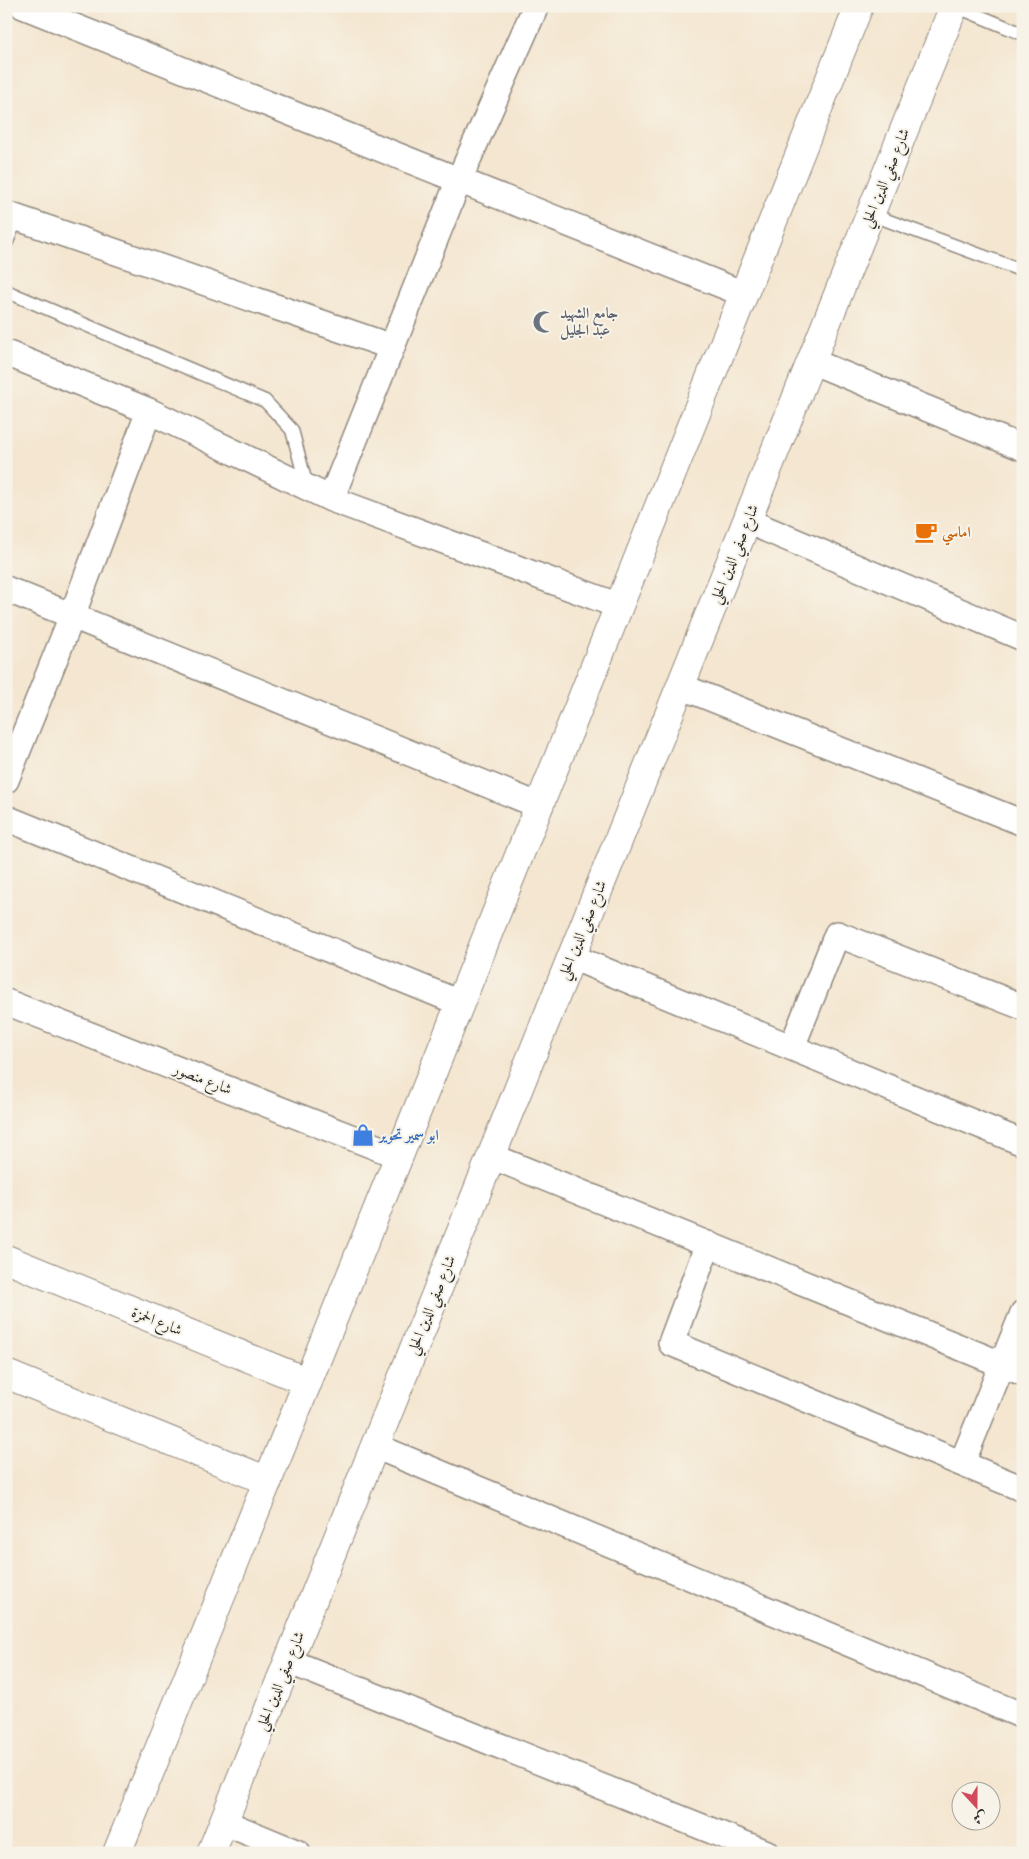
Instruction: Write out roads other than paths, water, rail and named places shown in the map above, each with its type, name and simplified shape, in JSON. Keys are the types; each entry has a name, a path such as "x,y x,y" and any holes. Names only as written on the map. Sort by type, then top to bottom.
{"main road":[{"path":"117,1853 400,1156 859,6"},
{"name":"شارع صفي الدين الحلي","path":"211,1853 954,6"},
{"name":"شارع الحمزة","path":"6,1259 308,1382"},
{"path":"6,1374 268,1481"}],"street":[{"path":"23,6 744,294"},
{"path":"331,499 528,9"},
{"path":"12,216 392,347"},
{"path":"6,353 149,411 331,499 620,606"},
{"path":"811,361 1023,448"},
{"path":"6,780 72,616 149,411"},
{"path":"747,521 1023,638"},
{"path":"6,589 540,806"},
{"path":"680,686 1023,823"},
{"path":"6,818 460,1004"},
{"path":"792,1047 836,934 1023,1008"},
{"path":"572,956 1023,1143"},
{"name":"شارع منصور","path":"6,1002 400,1156"},
{"path":"491,1156 1012,1368"},
{"path":"708,1244 671,1343 1023,1489"},
{"path":"962,1464 1012,1368 1023,1313"},
{"path":"374,1446 1023,1716"},
{"path":"288,1661 767,1853"},
{"path":"223,1822 298,1853"}],"lane":[{"path":"954,6 1023,34"},
{"path":"870,214 1023,271"},
{"path":"6,244 12,216"},
{"path":"6,289 8,292 264,401 292,430 307,487"}],"place":[{"name":"جامع الشهيد عبد الجليل","path":"544,322"},
{"name":"اماسي","path":"926,532"},
{"name":"ابو سمير تحوير","path":"363,1135"}]}
